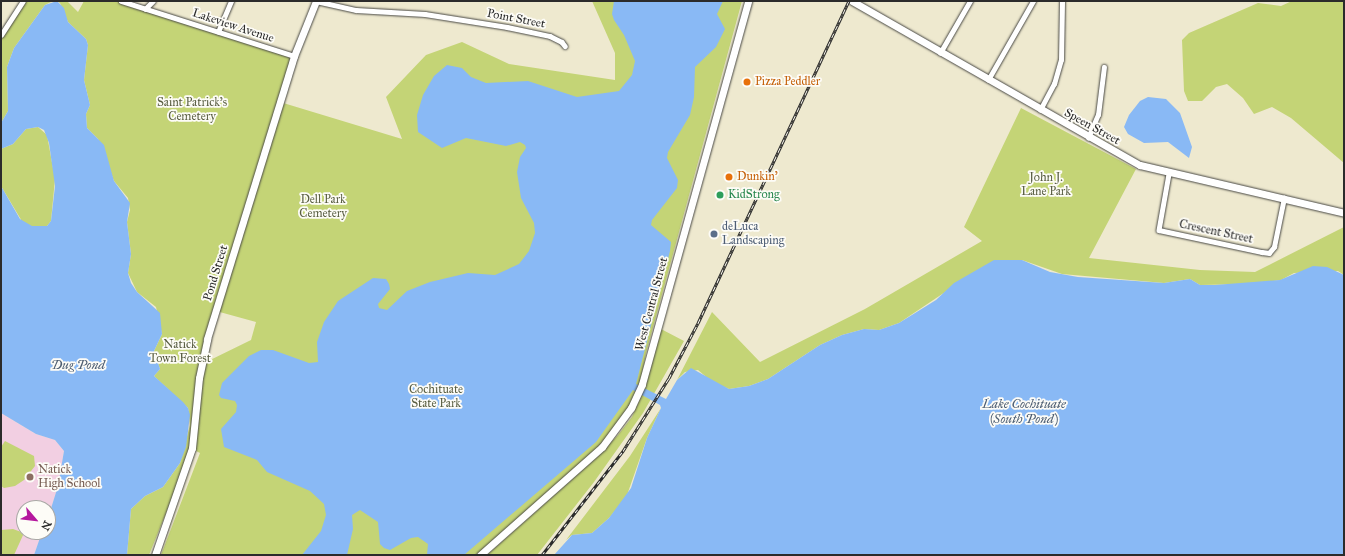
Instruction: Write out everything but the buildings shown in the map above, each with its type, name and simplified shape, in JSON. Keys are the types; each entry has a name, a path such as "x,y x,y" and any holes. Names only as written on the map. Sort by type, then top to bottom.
{"street":[{"path":"1,35 23,1"},
{"name":"Lakeview Avenue","path":"121,1 294,56"},
{"path":"146,9 153,1"},
{"path":"218,32 231,1"},
{"name":"Point Street","path":"316,1 356,10 425,14 507,27 550,36 562,42 565,46"},
{"name":"Pond Street","path":"155,555 191,454 195,438 199,378 206,342 294,56 316,1"},
{"name":"West Central Street","path":"480,555 602,447 623,421 642,384 748,1"},
{"name":"Speen Street","path":"852,1 1088,138 1140,165 1169,174 1284,198 1344,213"},
{"path":"940,52 970,1"},
{"path":"988,80 1033,1"},
{"path":"1040,110 1054,84 1061,60 1062,1"},
{"path":"1088,138 1098,115 1104,67"},
{"name":"Crescent Street","path":"1169,174 1159,230 1262,252 1269,252 1274,247 1284,198"}],"shaded area":[{"name":"Natick High School","path":"1,413 36,434 55,440 64,451 58,486 54,500 16,500 16,540 39,540 34,555 1,555"}],"green space":[{"path":"23,1 53,1 45,5 14,48 7,67 8,111 1,123 1,35"},
{"name":"Cochituate State Park","path":"57,1 67,1 78,12 84,1 121,1 294,56 280,102 402,139 386,97 426,55 462,42 509,64 615,80 615,53 592,1 742,1 646,353 639,391 616,432 480,555 161,555 200,453 192,449 149,555 127,555 131,509 145,496 163,487 180,463 190,425 188,408 154,376 160,369 154,351 162,334 156,307 137,292 128,273 131,254 127,222 130,210 128,198 114,181 98,139 87,128 86,114 90,105 84,80 88,45 86,39 68,22 60,3","holes":["216,311 256,322 251,340 202,364"]},
{"path":"1292,1 1344,1 1344,163 1291,118 1272,107 1254,114 1243,98 1227,84 1216,87 1202,101 1188,101 1184,91 1182,40 1189,33 1258,3 1281,6"},
{"name":"John J. Lane Park","path":"1021,108 1136,169 1089,258 1200,270 1255,272 1344,227 1344,275 1338,271 1294,273 1281,280 1253,284 1200,285 1190,279 1164,283 1062,274 1022,260 981,268 899,323 879,330 864,329 842,335 820,345 768,379 749,386 729,389 711,381 698,370 685,372 677,380 712,312 760,362 865,309 982,241 964,227"},
{"path":"38,127 47,135 55,179 51,221 47,226 31,226 23,223 1,186 1,149 13,144 26,129"},
{"path":"661,329 684,341 643,413 594,482 537,555 487,555 596,458 618,435 632,417 643,392"},
{"path":"661,408 647,438 626,498 609,518 592,533 572,535 566,540 630,456"},
{"path":"5,441 34,456 35,466 24,480 15,486 4,488 1,486 1,447"},
{"path":"1,530 16,530 16,540 21,540 14,555 1,555"}],"water":[{"name":"Dug Pond","path":"57,1 64,8 68,22 86,39 88,45 84,80 90,105 86,114 87,128 104,145 114,181 130,203 127,222 131,254 128,273 131,283 137,292 160,313 162,334 154,351 160,369 154,376 183,402 188,408 190,415 186,447 180,463 163,487 145,496 131,509 127,555 34,555 39,540 56,540 56,500 54,500 58,486 64,451 55,440 36,434 1,413 1,186 20,219 32,226 47,226 51,221 55,186 49,143 44,130 38,127 26,129 13,144 1,149 1,123 8,111 7,67 14,48 45,5"},
{"name":"Lake Cochituate (South Pond)","path":"614,1 723,1 717,14 725,29 716,47 695,67 694,97 690,115 668,152 667,158 678,180 677,188 652,220 651,225 671,242 670,251 636,384 666,399 677,380 691,368 729,389 749,386 768,379 820,345 842,335 864,329 879,330 899,323 936,300 954,283 994,260 1022,260 1050,272 1078,277 1164,283 1190,279 1200,285 1280,280 1313,266 1327,267 1344,275 1344,555 554,555 572,535 592,533 609,518 631,488 647,438 661,408 660,405 633,390 596,442 464,555 427,555 428,544 418,537 411,538 390,550 384,548 380,544 378,522 360,510 352,515 353,529 347,555 302,555 321,531 326,515 324,504 310,491 267,472 257,460 224,447 221,429 236,412 237,405 235,401 221,398 219,395 222,383 249,356 261,350 273,350 309,363 318,362 317,342 324,322 338,301 373,278 386,279 389,284 390,289 378,304 379,308 387,310 407,291 430,282 468,273 495,275 519,264 529,251 535,233 534,223 521,198 517,172 520,157 526,148 525,145 520,142 506,146 466,138 442,148 418,132 417,115 423,95 434,76 447,65 462,68 471,77 486,83 528,81 577,97 619,91 632,75 635,61 624,35 614,20 612,14"},
{"path":"1148,97 1166,99 1180,113 1192,147 1189,158 1168,142 1144,143 1128,134 1124,127 1129,115 1140,101"}],"railway":[{"path":"542,555 623,451 669,378 698,323 849,1"}],"place":[{"name":"Pizza Peddler","path":"747,82"},
{"name":"Dunkin'","path":"729,177"},
{"name":"KidStrong","path":"720,195"},
{"name":"deLuca Landscaping","path":"714,234"},
{"name":"Natick High School","path":"30,477"}],"park label":[{"name":"Saint Patrick's Cemetery","path":"192,110"},
{"name":"Dell Park Cemetery","path":"323,207"},
{"name":"Natick Town Forest","path":"180,352"}]}
